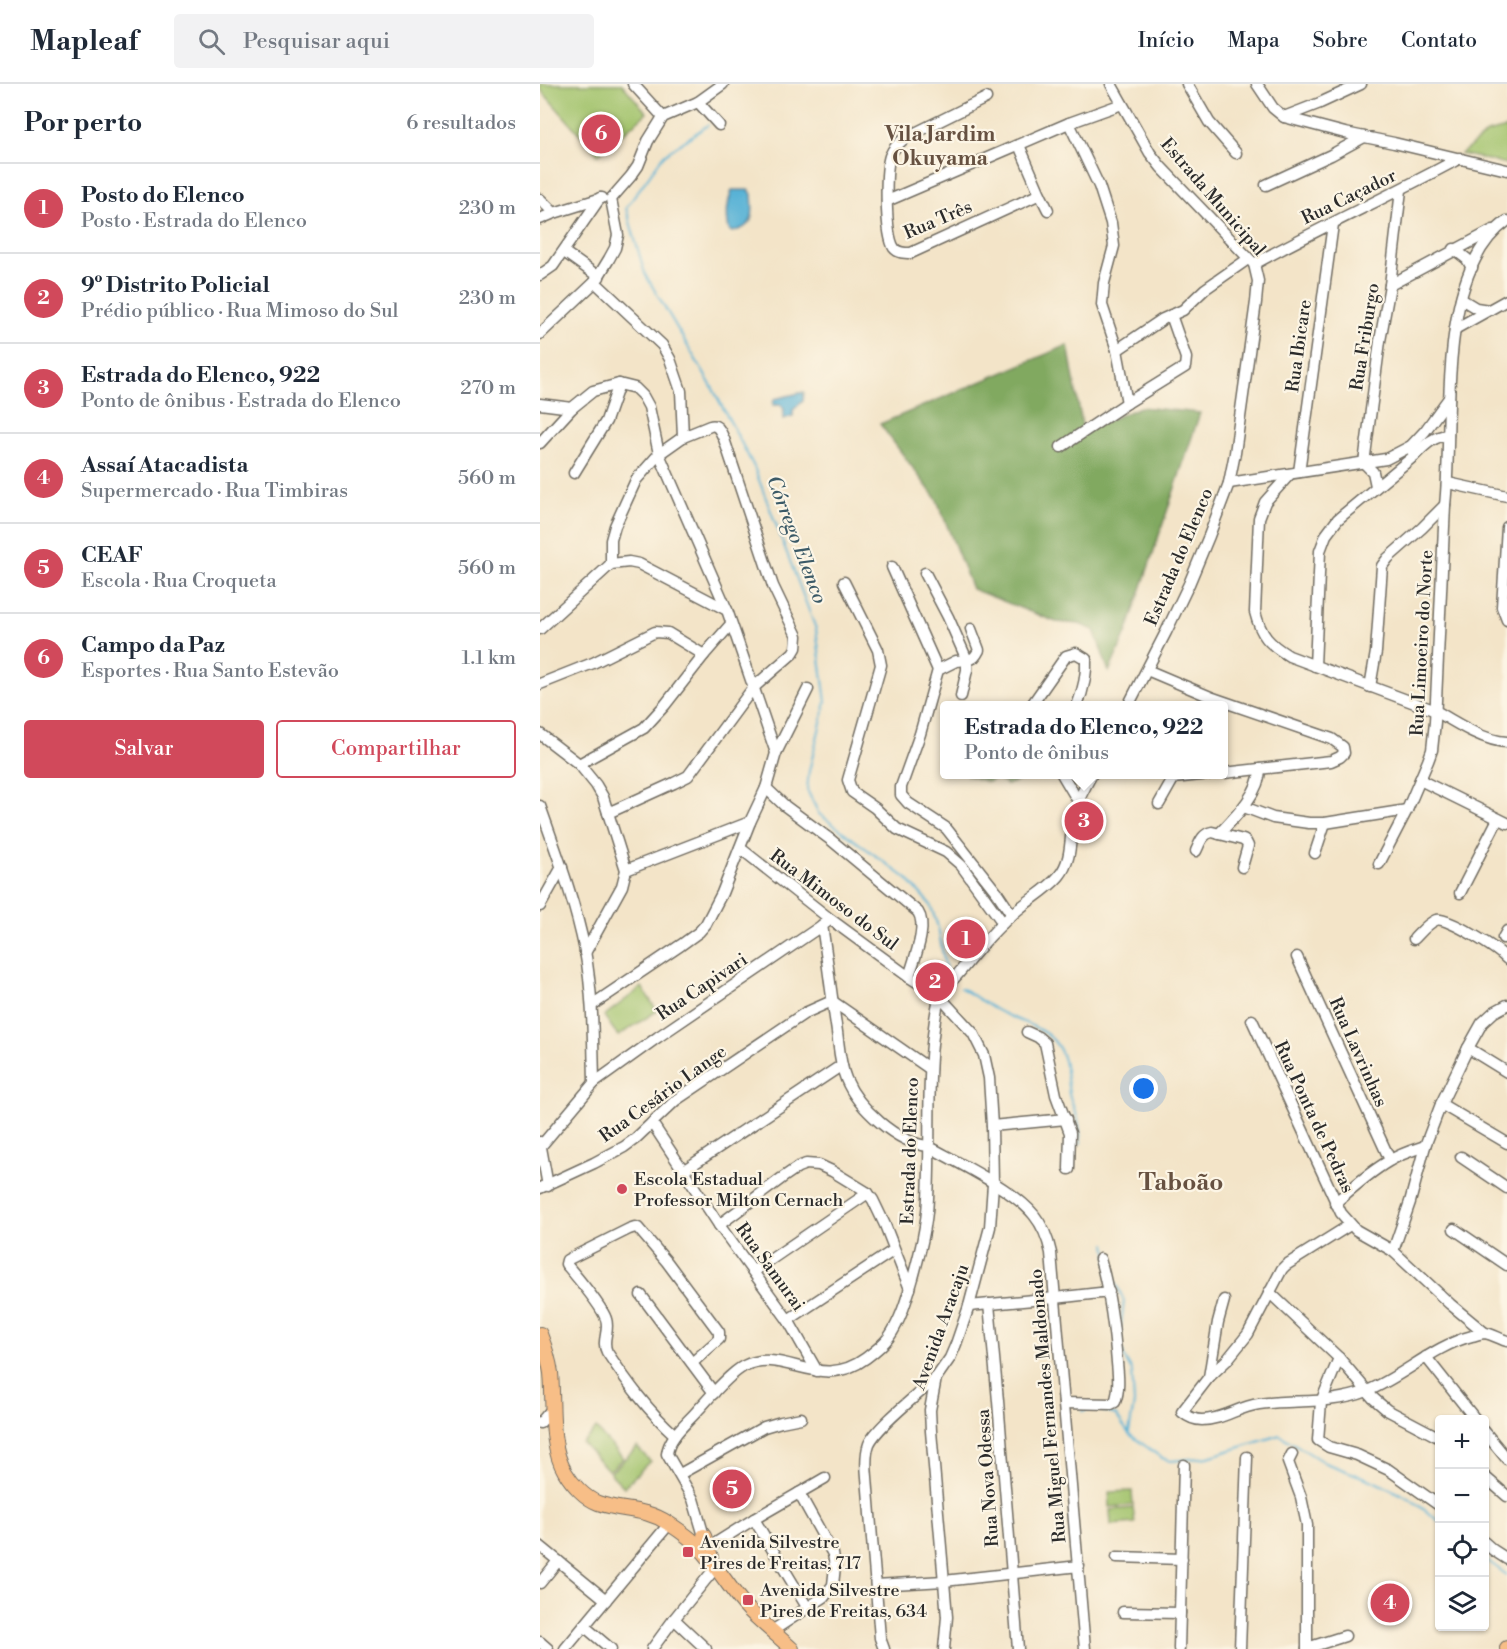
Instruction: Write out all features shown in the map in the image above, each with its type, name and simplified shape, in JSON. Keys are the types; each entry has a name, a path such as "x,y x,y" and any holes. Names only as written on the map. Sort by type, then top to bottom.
{"main road":[{"path":"540,1334 551,1371 554,1433 559,1457 564,1470 579,1489 591,1500 649,1513 683,1533 707,1552 748,1609 792,1649"}],"street":[{"path":"633,84 663,117"},
{"path":"540,274 553,266 606,199 638,165 648,141 663,117 698,102 723,84"},
{"name":"Estrada Municipal","path":"1111,84 1150,153 1251,262 1258,281 1229,483"},
{"path":"1187,84 1209,122 1236,153"},
{"path":"1257,84 1273,108 1284,117 1507,170"},
{"path":"1284,117 1361,84"},
{"name":"Rua Três","path":"986,98 905,138 891,154 888,165 888,231 895,249 899,252 911,253 1040,194"},
{"path":"698,102 719,125"},
{"path":"1318,125 1320,103"},
{"path":"887,201 1070,123 1122,104"},
{"path":"1070,123 1099,186 1111,223 1114,246 1101,304 1117,350 1127,403"},
{"path":"1331,155 1335,143 1334,130"},
{"path":"1266,185 1364,137"},
{"path":"1019,145 1048,210"},
{"path":"1428,175 1433,152"},
{"name":"Rua Caçador","path":"1117,350 1171,315 1183,310 1205,289 1251,262 1333,224 1460,158"},
{"name":"Rua Friburgo","path":"1365,463 1401,190"},
{"path":"540,199 554,213"},
{"path":"540,219 606,199"},
{"path":"540,334 597,279 615,248 618,236 606,199"},
{"path":"1390,285 1507,221"},
{"name":"Rua Ibicare","path":"1294,473 1333,224"},
{"path":"1494,230 1472,268 1461,299 1455,329 1449,398 1448,483 1507,496"},
{"path":"1454,249 1467,259 1472,268"},
{"path":"564,252 597,279 662,345 670,359 681,391 683,437"},
{"path":"1461,299 1476,308 1489,310"},
{"path":"1455,329 1507,300"},
{"path":"1061,447 1185,367 1186,358 1171,315"},
{"path":"574,473 606,422 619,384"},
{"path":"540,443 572,408 593,391 619,384 635,387 643,396 649,407 659,454 727,610 776,753"},
{"name":"Estrada do Elenco","path":"1412,451 1449,398"},
{"path":"540,404 572,408"},
{"path":"608,813 688,776 753,688 789,658 796,648 797,636 773,586 717,426 713,425 683,437 659,454 636,480 618,517 610,540 612,564"},
{"name":"Estrada do Elenco","path":"1130,701 1192,576 1229,483 1386,459 1412,451 1448,435"},
{"path":"1315,666 1322,542 1338,519 1412,451"},
{"path":"1365,463 1373,472 1376,486"},
{"path":"1294,473 1265,502 1259,518 1255,612 1266,638 1275,648 1289,656 1436,711 1473,731 1507,742"},
{"name":"Rua Limoeiro do Norte","path":"1379,864 1407,810 1432,750 1448,483"},
{"path":"1370,687 1376,651 1382,566 1445,505"},
{"path":"1507,526 1502,607 1507,620"},
{"path":"540,629 612,564 629,562 639,564 727,610"},
{"path":"892,567 938,669 920,734 901,787 901,795 908,803 946,828 1012,915"},
{"path":"926,573 967,660 961,696"},
{"path":"844,582 878,650 881,665 848,780 850,789 897,829 954,858 1003,923"},
{"path":"579,764 644,728 731,624"},
{"path":"938,669 956,661 972,659 976,655 978,650 971,629"},
{"path":"540,684 593,663 655,632 668,633 704,655"},
{"path":"1034,701 1066,656 1076,653 1086,659 1087,667 1079,701"},
{"path":"1147,670 1209,701"},
{"path":"592,1005 699,932 706,924 765,788 776,753 808,689"},
{"path":"1228,707 1332,739 1343,747 1344,753 1331,761 1228,773"},
{"path":"540,734 579,764 596,785 608,813 626,870 622,886 585,953"},
{"path":"1219,834 1244,807 1259,779 1260,769"},
{"path":"1065,779 1078,801"},
{"path":"939,996 991,935 1060,875 1067,862 1074,814 1089,779"},
{"path":"1159,804 1173,779"},
{"path":"1420,780 1502,821 1460,893"},
{"path":"765,788 922,917 921,934 909,977"},
{"path":"540,806 562,867 585,953 592,1005 594,1083"},
{"path":"1244,807 1293,822 1325,823 1407,810"},
{"path":"626,870 750,822"},
{"path":"1316,853 1325,823"},
{"path":"1196,851 1206,834 1212,832 1243,840 1248,844 1248,849 1242,867"},
{"name":"Rua Mimoso do Sul","path":"740,848 826,922 939,996"},
{"path":"540,906 562,867"},
{"path":"1414,939 1435,920 1442,920 1465,930 1507,959"},
{"name":"Rua Miguel Fernandes Maldonado","path":"826,922 832,1001 842,1065 852,1091 883,1124 912,1143 928,1146 1026,1206 1042,1226 1049,1241 1085,1649"},
{"name":"Rua Capivari","path":"541,1146 594,1083 826,922"},
{"name":"Rua Lavrinhas","path":"1297,957 1390,1160"},
{"name":"Estrada do Elenco","path":"675,1435 714,1393 739,1370 752,1363 785,1363 829,1372 845,1369 860,1362 889,1337 900,1318 924,1238 928,1199 930,1069 939,996"},
{"name":"Avenida Aracaju","path":"939,996 974,1033 986,1064 992,1126 993,1184 990,1227 969,1306 950,1358 936,1378 930,1410 947,1617 944,1649"},
{"path":"832,1001 930,1069"},
{"name":"Rua Cesário Lange","path":"544,1187 624,1147 686,1094 805,1013 832,1001"},
{"path":"1393,1251 1410,1202 1425,1146 1441,1104 1468,1048 1486,1018 1507,1005"},
{"name":"Rua Ponta de Pedras","path":"1252,1020 1335,1203 1350,1225"},
{"path":"1027,1032 1045,1043 1056,1095 1066,1119 1071,1141 1069,1169"},
{"path":"1468,1048 1507,1072"},
{"path":"683,1171 842,1065"},
{"path":"1441,1104 1507,1143"},
{"path":"992,1126 1066,1119"},
{"name":"Rua Samurai","path":"652,1123 719,1224 788,1320 818,1371"},
{"path":"540,1139 544,1187"},
{"path":"1335,1203 1390,1160 1425,1146"},
{"path":"1461,1157 1507,1188"},
{"path":"719,1224 798,1167 806,1164 819,1165 868,1193 879,1210 910,1289"},
{"path":"754,1271 868,1193"},
{"path":"1485,1333 1444,1346 1389,1381 1366,1392 1342,1399 1260,1404 1238,1408 1213,1419 1204,1420 1194,1420 1182,1412 1209,1377 1243,1341 1286,1264 1350,1225 1393,1251 1485,1333 1507,1341"},
{"path":"692,1362 719,1339 719,1332 667,1262 638,1228 629,1229 569,1259 566,1264 605,1315 608,1325 604,1345 607,1352 640,1398 675,1435 667,1454 693,1499 707,1552"},
{"path":"1454,1229 1507,1265"},
{"path":"788,1320 894,1250"},
{"path":"1064,1403 1109,1404 1115,1402 1117,1397 1118,1369 1109,1292 1100,1259"},
{"path":"969,1306 1109,1292"},
{"path":"1269,1292 1339,1358 1366,1392 1387,1410 1435,1435"},
{"path":"641,1295 714,1393"},
{"path":"1209,1377 1224,1300"},
{"name":"Rua Nova Odessa","path":"989,1304 1018,1649"},
{"path":"1426,1357 1473,1415"},
{"path":"1339,1358 1321,1402 1318,1440 1329,1447 1357,1455 1389,1470 1435,1502"},
{"path":"884,1649 880,1638 866,1459 873,1436 936,1378"},
{"path":"908,1403 918,1403 930,1410"},
{"path":"540,1424 553,1408"},
{"path":"680,1474 764,1427 801,1418"},
{"path":"1489,1436 1507,1459"},
{"path":"1292,1454 1288,1462 1301,1497 1307,1525 1307,1648 1345,1636"},
{"path":"1240,1649 1247,1457"},
{"path":"1179,1649 1184,1466"},
{"path":"652,1649 674,1619 707,1552 754,1519 825,1478"},
{"path":"1489,1480 1507,1496"},
{"path":"772,1631 830,1592 833,1585 835,1566 833,1554 799,1493"},
{"path":"754,1519 807,1607"},
{"path":"683,1533 694,1530 699,1521"},
{"path":"565,1649 669,1524"},
{"path":"540,1546 606,1600"},
{"path":"1489,1546 1507,1559"},
{"path":"1117,1557 1182,1560"},
{"path":"540,1583 558,1561"},
{"path":"876,1585 944,1581 1079,1566"},
{"path":"1123,1612 1180,1613"},
{"path":"674,1619 706,1649"},
{"path":"584,1626 611,1649"},
{"path":"540,1642 548,1649"}],"green space":[{"path":"540,84 622,84 647,113 598,155 540,89"},
{"path":"1507,128 1507,164 1461,154 1487,133"},
{"path":"1068,345 1083,431 1140,407 1200,413 1127,631 1109,672 1094,630 1079,624 1056,622 972,589 937,500 880,424"},
{"path":"979,779 994,779 988,782"},
{"path":"998,779 1021,779 1020,780 1007,785"},
{"path":"642,987 657,1011 618,1036 604,1016"},
{"path":"596,1429 623,1458 609,1471 582,1443"},
{"path":"637,1447 650,1461 624,1487 610,1473"},
{"path":"1132,1491 1133,1505 1110,1507 1109,1492"},
{"path":"1133,1508 1135,1523 1111,1525 1110,1510"}],"water":[{"path":"732,190 749,190 752,194 753,213 750,223 732,232 729,230 727,215"},
{"path":"804,392 803,401 793,410 793,416 783,419 784,409 781,405 773,405 774,399"}],"waterway":[{"name":"Córrego Elenco","path":"708,125 664,155 626,208 645,274 712,387 754,467 816,629 826,702 809,771 807,790 819,814 906,878 930,904 938,927 946,971"},
{"path":"961,988 1000,1012 1042,1031 1054,1041 1064,1059 1069,1094 1078,1120 1081,1143"},
{"path":"1106,1244 1110,1271 1124,1301 1120,1332 1121,1347 1132,1371 1134,1403 1129,1432"},
{"path":"1083,1411 1094,1408 1116,1415 1129,1434 1162,1458 1171,1461 1208,1457 1280,1435 1325,1463 1371,1480 1409,1498 1435,1518"},
{"path":"1489,1562 1507,1575"}],"place":[{"name":"Campo da Paz","path":"601,134"},
{"name":"Estrada do Elenco, 922","path":"1084,821"},
{"name":"Posto do Elenco","path":"966,939"},
{"name":"9º Distrito Policial","path":"935,982"},
{"name":"Escola Estadual Professor Milton Cernach","path":"622,1189"},
{"name":"CEAF","path":"732,1489"},
{"name":"Avenida Silvestre Pires de Freitas, 717","path":"688,1552"},
{"name":"Avenida Silvestre Pires de Freitas, 634","path":"748,1600"},
{"name":"Assaí Atacadista","path":"1390,1603"}],"district":[{"name":"Vila Jardim Okuyama","path":"940,147"},
{"name":"Taboão","path":"1181,1183"}]}
